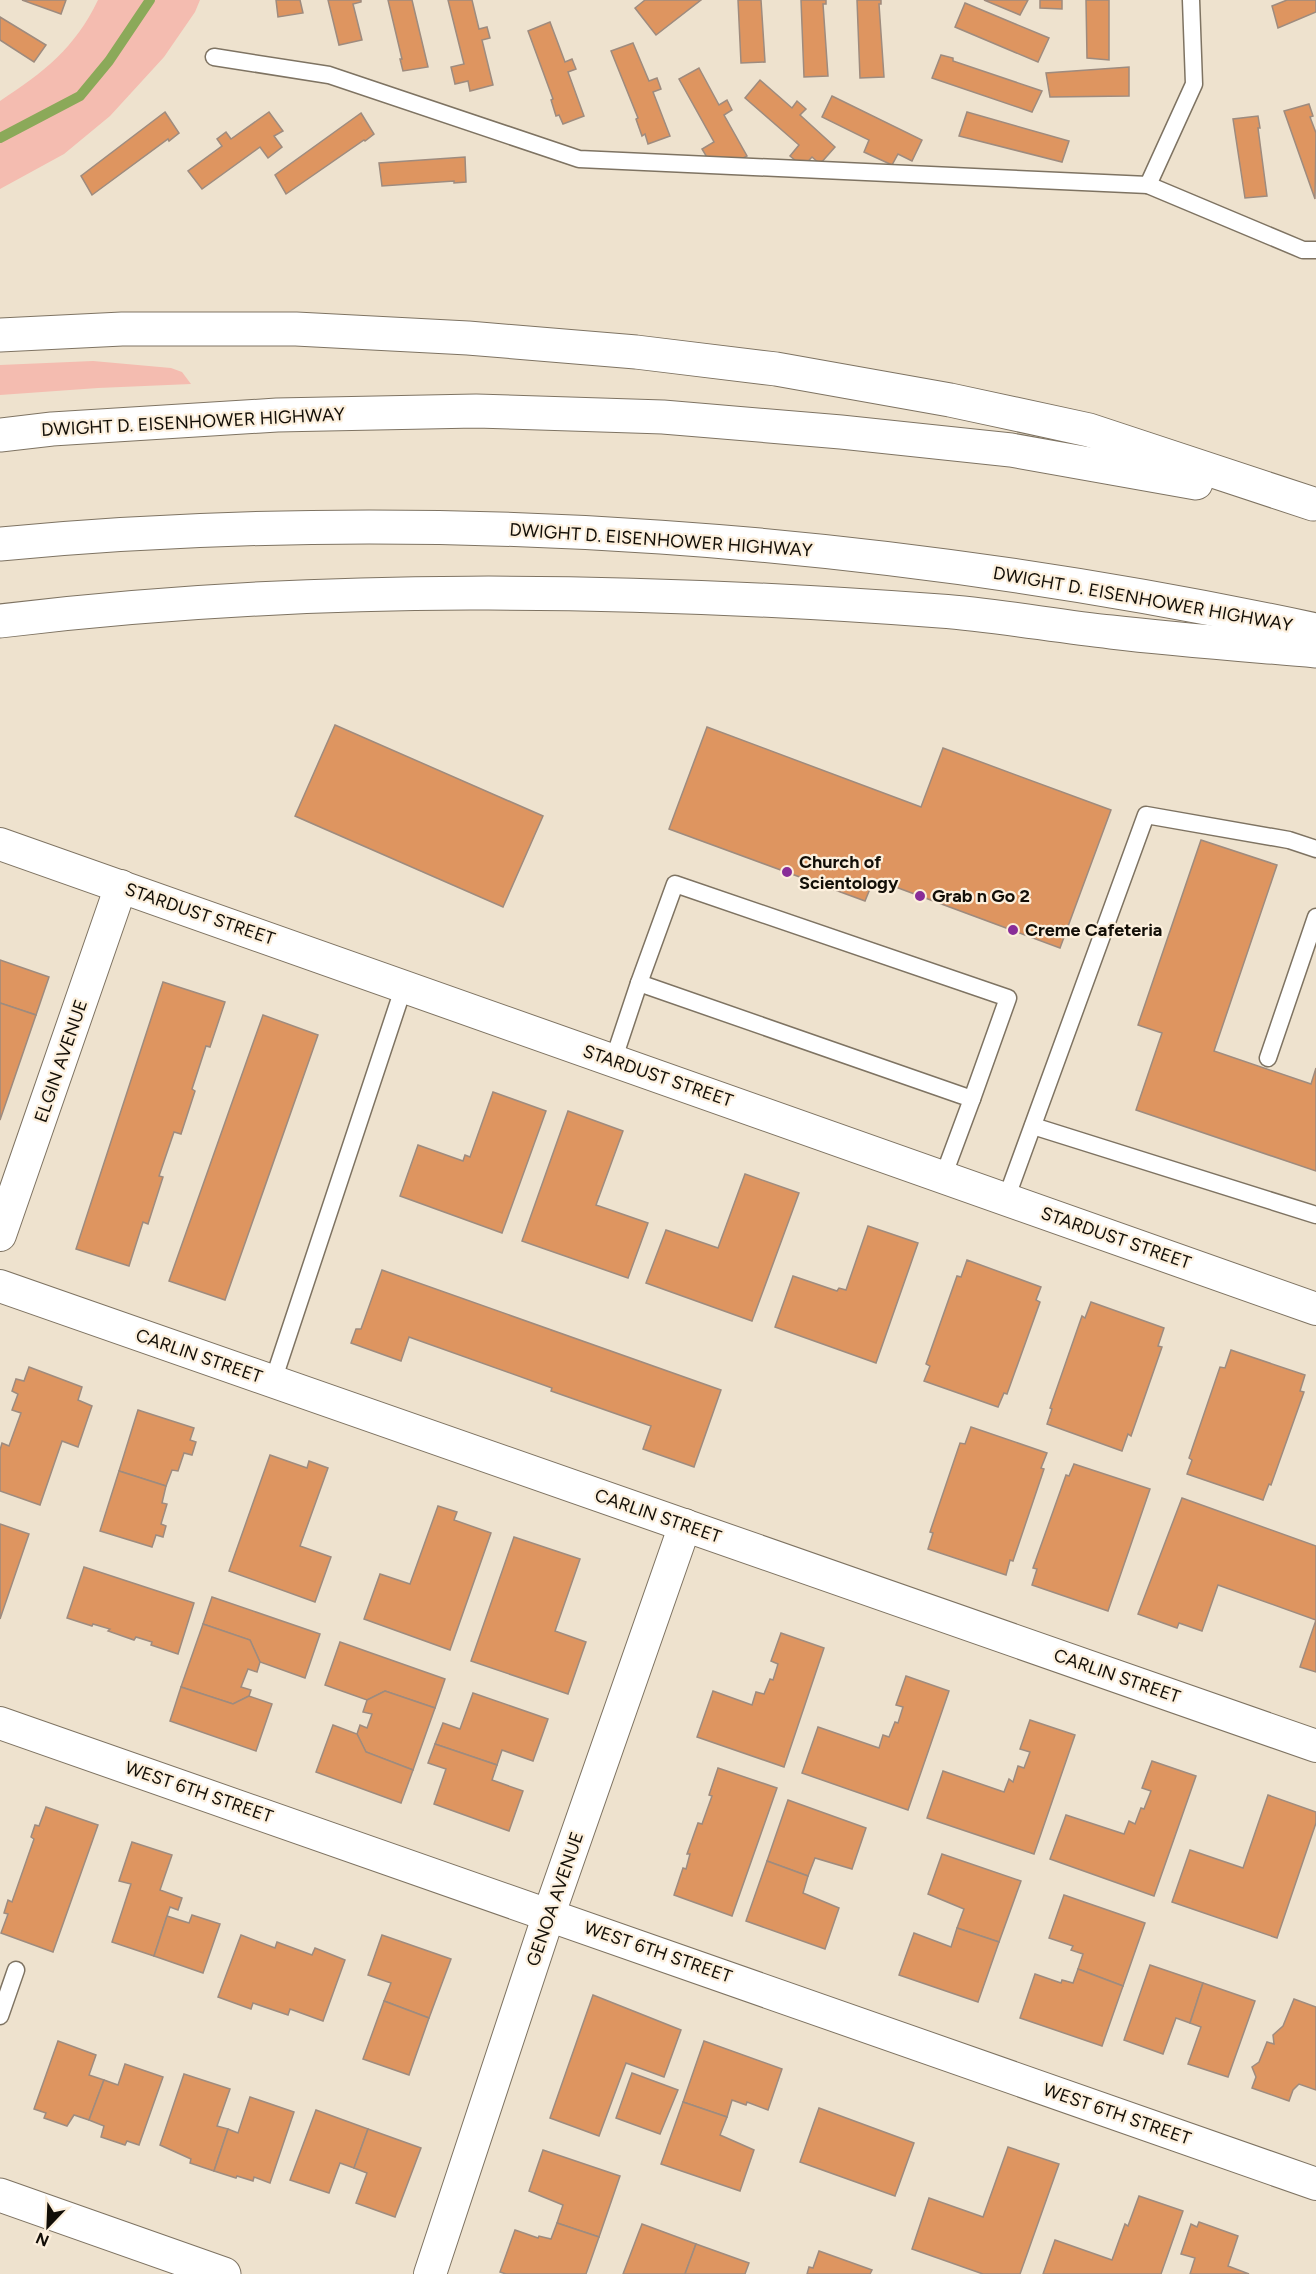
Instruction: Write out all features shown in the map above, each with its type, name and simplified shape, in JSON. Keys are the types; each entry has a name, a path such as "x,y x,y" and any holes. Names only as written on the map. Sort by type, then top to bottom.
{"main road":[{"path":"0,335 122,329 296,329 490,340 636,352 776,369 950,400 1089,430 1315,505"},
{"name":"DWIGHT D. EISENHOWER HIGHWAY","path":"0,435 52,429 277,415 476,411 663,417 842,432 1011,450 1315,505"},
{"name":"DWIGHT D. EISENHOWER HIGHWAY","path":"0,544 187,530 314,528 574,532 703,540 964,567 1092,586 1220,609 1316,630"},
{"path":"0,621 66,613 240,600 368,594 510,592 743,598 945,611 1111,632 1316,651"},
{"path":"0,2195 225,2274"}],"street":[{"name":"STARDUST STREET","path":"0,844 1316,1309"},
{"name":"ELGIN AVENUE","path":"0,1235 122,886"},
{"name":"CARLIN STREET","path":"0,1287 1316,1746"},
{"name":"GENOA AVENUE","path":"430,2274 549,1914 685,1525"},
{"name":"WEST 6TH STREET","path":"0,1723 1316,2184"}],"lane":[{"path":"1148,185 1194,84 1191,0"},
{"path":"214,57 329,75 579,159 1148,185 1303,250 1316,250"},
{"path":"1006,1199 1146,815 1289,840 1316,849"},
{"path":"614,1061 675,884 1008,998 944,1177"},
{"path":"1268,1058 1316,917"},
{"path":"639,983 972,1099"},
{"path":"273,1382 405,986"},
{"path":"1033,1126 1316,1215"},
{"path":"0,2016 16,1970"}],"shaded area":[{"path":"98,0 200,0 195,12 164,57 110,116 64,154 0,189 0,101 31,80 57,58 79,32"},
{"path":"93,361 171,368 182,372 191,384 0,395 0,365"}],"building":[{"path":"22,0 66,0 61,14"},
{"path":"276,0 300,0 303,13 278,17"},
{"path":"328,0 361,0 353,4 362,40 339,45"},
{"path":"388,0 412,0 428,67 403,71"},
{"path":"448,0 472,0 479,29 487,27 490,38 482,40 493,85 470,91 468,81 455,84 451,67 464,64"},
{"path":"645,0 701,0 656,35 635,8"},
{"path":"738,0 761,0 765,62 741,63"},
{"path":"801,0 826,0 826,4 823,4 828,76 804,77"},
{"path":"857,0 881,0 879,4 884,77 860,78"},
{"path":"984,0 1028,0 1020,15"},
{"path":"1040,0 1062,0 1062,9 1040,8"},
{"path":"1086,0 1109,0 1109,60 1087,58"},
{"path":"1287,0 1316,0 1316,12 1278,28 1272,6"},
{"path":"965,3 1049,38 1038,62 955,27"},
{"path":"0,17 46,45 34,62 0,40"},
{"path":"550,22 565,62 572,59 576,69 568,72 584,116 563,124 559,115 556,116 551,100 553,99 528,31"},
{"path":"633,43 649,81 657,78 661,89 653,92 670,136 648,144 645,134 642,136 636,119 638,118 611,51"},
{"path":"941,55 1042,91 1032,112 932,78"},
{"path":"1129,67 1129,96 1050,97 1046,73"},
{"path":"699,68 719,105 727,100 732,110 724,115 747,156 727,167 711,164 702,149 714,142 679,79"},
{"path":"760,80 792,108 797,101 806,109 800,115 835,147 820,164 812,157 803,167 790,156 799,145 745,98"},
{"path":"832,96 922,140 912,161 898,154 892,165 864,152 869,140 822,117"},
{"path":"1309,104 1313,116 1310,117 1316,133 1315,199 1284,111"},
{"path":"165,112 179,133 92,195 81,176"},
{"path":"269,112 283,131 274,136 282,147 268,158 260,147 202,189 188,171 222,146 217,139 226,132 231,139"},
{"path":"967,112 1069,141 1062,162 959,136"},
{"path":"361,113 374,134 286,194 275,175"},
{"path":"1258,116 1267,196 1245,198 1233,119"},
{"path":"465,157 466,182 382,186 379,163"},
{"path":"335,725 543,816 503,907 295,816"},
{"path":"707,727 921,807 943,748 1111,810 1060,948 874,879 865,901 669,829"},
{"path":"1201,840 1277,865 1214,1051 1311,1084 1316,1068 1316,1171 1136,1110 1162,1033 1138,1025"},
{"path":"0,960 49,977 36,1015 0,1003"},
{"path":"163,982 225,1002 210,1047 206,1046 181,1134 174,1132 159,1176 163,1177 148,1224 143,1222 129,1266 76,1249"},
{"path":"0,1003 36,1015 0,1120"},
{"path":"263,1015 318,1035 225,1300 169,1281"},
{"path":"493,1092 546,1111 502,1233 400,1196 418,1145 463,1161 465,1155 470,1157"},
{"path":"568,1111 623,1131 596,1205 648,1223 628,1278 522,1241"},
{"path":"745,1174 799,1193 752,1321 646,1283 666,1230 718,1248"},
{"path":"868,1226 918,1243 876,1363 775,1327 793,1276 837,1291 839,1288 846,1290"},
{"path":"967,1260 1041,1287 1036,1300 1040,1302 1007,1394 1004,1393 998,1407 924,1381 930,1366 926,1364 957,1276 961,1277"},
{"path":"382,1270 721,1390 694,1467 643,1449 651,1426 551,1391 552,1388 409,1337 401,1361 351,1343 356,1329 361,1329"},
{"path":"1091,1302 1164,1328 1158,1346 1162,1347 1131,1436 1128,1434 1122,1451 1047,1424 1052,1409 1050,1408 1082,1316 1085,1318"},
{"path":"1231,1350 1305,1375 1300,1391 1304,1392 1271,1485 1269,1484 1263,1500 1187,1474 1192,1460 1189,1458 1220,1367 1225,1368"},
{"path":"29,1367 82,1387 78,1400 92,1406 78,1447 62,1441 40,1505 0,1491 0,1450 2,1443 9,1446 21,1413 12,1410 18,1394 12,1391 16,1379 24,1381"},
{"path":"138,1410 194,1428 190,1440 196,1442 192,1455 184,1453 178,1471 172,1470 166,1486 119,1471"},
{"path":"971,1427 1047,1453 1041,1468 1044,1469 1013,1561 1010,1560 1006,1575 928,1549 933,1533 930,1532 960,1443 965,1444"},
{"path":"270,1455 307,1468 309,1461 328,1468 300,1546 331,1557 315,1602 229,1571"},
{"path":"1074,1464 1150,1489 1108,1611 1032,1585 1037,1569 1033,1568 1066,1475 1069,1476"},
{"path":"119,1471 166,1486 162,1503 167,1504 161,1524 166,1526 163,1537 156,1535 152,1547 100,1531"},
{"path":"1182,1498 1316,1546 1316,1620 1218,1585 1202,1631 1179,1623 1177,1628 1138,1614"},
{"path":"438,1506 457,1512 454,1520 491,1533 450,1650 364,1619 380,1574 410,1584"},
{"path":"0,1524 29,1534 0,1619"},
{"path":"514,1537 580,1559 555,1631 586,1642 568,1694 471,1661"},
{"path":"84,1567 194,1603 178,1654 151,1645 152,1642 136,1637 134,1640 108,1631 110,1629 67,1618"},
{"path":"212,1597 320,1634 305,1678 260,1662 250,1640 203,1624"},
{"path":"1316,1620 1316,1672 1300,1667"},
{"path":"203,1624 250,1640 260,1662 257,1672 248,1669 241,1687 251,1690 249,1696 233,1704 181,1687"},
{"path":"781,1633 824,1648 784,1767 697,1737 713,1691 752,1705 756,1692 764,1694 770,1679 773,1680 778,1664 771,1661"},
{"path":"340,1642 445,1679 435,1708 385,1691 367,1700 325,1685"},
{"path":"906,1676 949,1691 908,1810 802,1773 818,1727 879,1748 883,1735 889,1737 895,1722 898,1723 903,1707 896,1705"},
{"path":"181,1687 233,1704 249,1696 272,1704 256,1751 170,1721"},
{"path":"385,1691 435,1708 413,1770 366,1752 357,1734 360,1725 367,1728 372,1714 363,1712 367,1700"},
{"path":"473,1693 548,1719 533,1761 502,1750 497,1765 435,1744 443,1723 460,1729"},
{"path":"1030,1720 1075,1735 1034,1854 927,1818 943,1771 1004,1792 1009,1779 1013,1782 1018,1766 1024,1768 1030,1752 1020,1749"},
{"path":"333,1725 357,1734 366,1752 413,1770 401,1803 316,1772"},
{"path":"435,1744 497,1765 492,1780 523,1791 509,1831 434,1804 446,1769 428,1763"},
{"path":"1152,1761 1196,1776 1154,1896 1050,1859 1066,1815 1124,1834 1129,1821 1135,1824 1151,1791 1142,1788"},
{"path":"718,1768 777,1788 732,1916 674,1895 683,1868 686,1869 690,1854 687,1854 698,1823 702,1824 712,1796 709,1795"},
{"path":"1268,1795 1316,1812 1316,1823 1277,1938 1172,1902 1190,1850 1243,1868"},
{"path":"788,1800 866,1828 852,1869 815,1858 808,1876 767,1861"},
{"path":"46,1807 98,1825 53,1952 1,1933 8,1914 4,1913 8,1900 12,1902 34,1839 31,1837 35,1825 39,1826"},
{"path":"132,1842 172,1855 160,1890 182,1898 178,1910 170,1907 154,1956 112,1942 131,1884 119,1881"},
{"path":"942,1854 1021,1881 999,1942 957,1928 964,1909 928,1894"},
{"path":"767,1861 808,1876 803,1893 839,1908 825,1949 746,1921"},
{"path":"1064,1895 1145,1923 1123,1986 1078,1969 1083,1954 1071,1950 1073,1946 1049,1938"},
{"path":"192,1915 220,1924 203,1973 154,1956 167,1916 189,1923"},
{"path":"957,1928 999,1942 978,2002 899,1975 914,1933 951,1947"},
{"path":"241,1935 275,1948 277,1942 312,1955 315,1948 345,1960 323,2021 290,2009 288,2015 253,2003 251,2009 218,1997"},
{"path":"382,1935 451,1959 429,2018 384,2001 391,1983 368,1975"},
{"path":"1150,1965 1203,1983 1190,2023 1176,2018 1163,2054 1124,2040"},
{"path":"1078,1969 1123,1986 1102,2046 1020,2018 1035,1974 1061,1983 1062,1980 1073,1983"},
{"path":"1203,1983 1255,2001 1228,2077 1188,2064 1201,2027 1190,2023"},
{"path":"593,1995 681,2030 664,2077 626,2063 599,2136 550,2118"},
{"path":"1294,1999 1316,2007 1316,2090 1299,2084 1293,2090 1289,2101 1252,2088 1256,2077 1252,2067 1259,2062 1267,2042 1274,2044 1273,2035 1283,2026"},
{"path":"384,2001 429,2018 409,2075 363,2059"},
{"path":"58,2041 96,2055 89,2075 104,2080 89,2120 74,2115 67,2126 44,2118 46,2113 34,2109"},
{"path":"704,2041 782,2069 768,2110 747,2102 746,2105 732,2100 727,2117 683,2102"},
{"path":"125,2064 163,2077 139,2145 127,2141 125,2145 101,2137 104,2126 89,2120 104,2080 118,2085"},
{"path":"632,2073 678,2090 660,2134 616,2118"},
{"path":"184,2074 230,2089 217,2126 228,2129 214,2171 190,2163 191,2159 160,2145"},
{"path":"250,2097 294,2112 270,2183 254,2177 253,2181 214,2171 228,2129 238,2133"},
{"path":"683,2102 727,2117 720,2135 754,2150 740,2191 661,2164"},
{"path":"819,2108 914,2143 895,2196 800,2162"},
{"path":"316,2110 368,2129 354,2168 340,2163 329,2193 290,2180"},
{"path":"368,2129 421,2148 395,2217 356,2203 367,2173 354,2168"},
{"path":"1008,2147 1059,2164 1020,2274 983,2274 912,2249 929,2198 983,2217"},
{"path":"543,2150 620,2176 599,2237 557,2223 563,2205 529,2191"},
{"path":"1139,2196 1183,2211 1161,2274 1043,2274 1055,2240 1112,2260 1125,2224 1128,2226"},
{"path":"1199,2222 1238,2236 1228,2266 1249,2274 1190,2274 1195,2258 1181,2254 1191,2224 1197,2227"},
{"path":"557,2223 599,2237 586,2274 506,2274 500,2272 515,2230 538,2238 539,2236 551,2239"},
{"path":"642,2224 696,2244 685,2274 623,2274"},
{"path":"696,2244 749,2263 745,2274 685,2274"},
{"path":"819,2251 872,2270 870,2274 807,2274 809,2267 813,2268"}],"waterway":[{"path":"0,138 80,96 109,61 150,0"}],"place":[{"name":"Church of Scientology","path":"787,872"},
{"name":"Grab n Go 2","path":"920,896"},
{"name":"Creme Cafeteria","path":"1013,930"}]}
